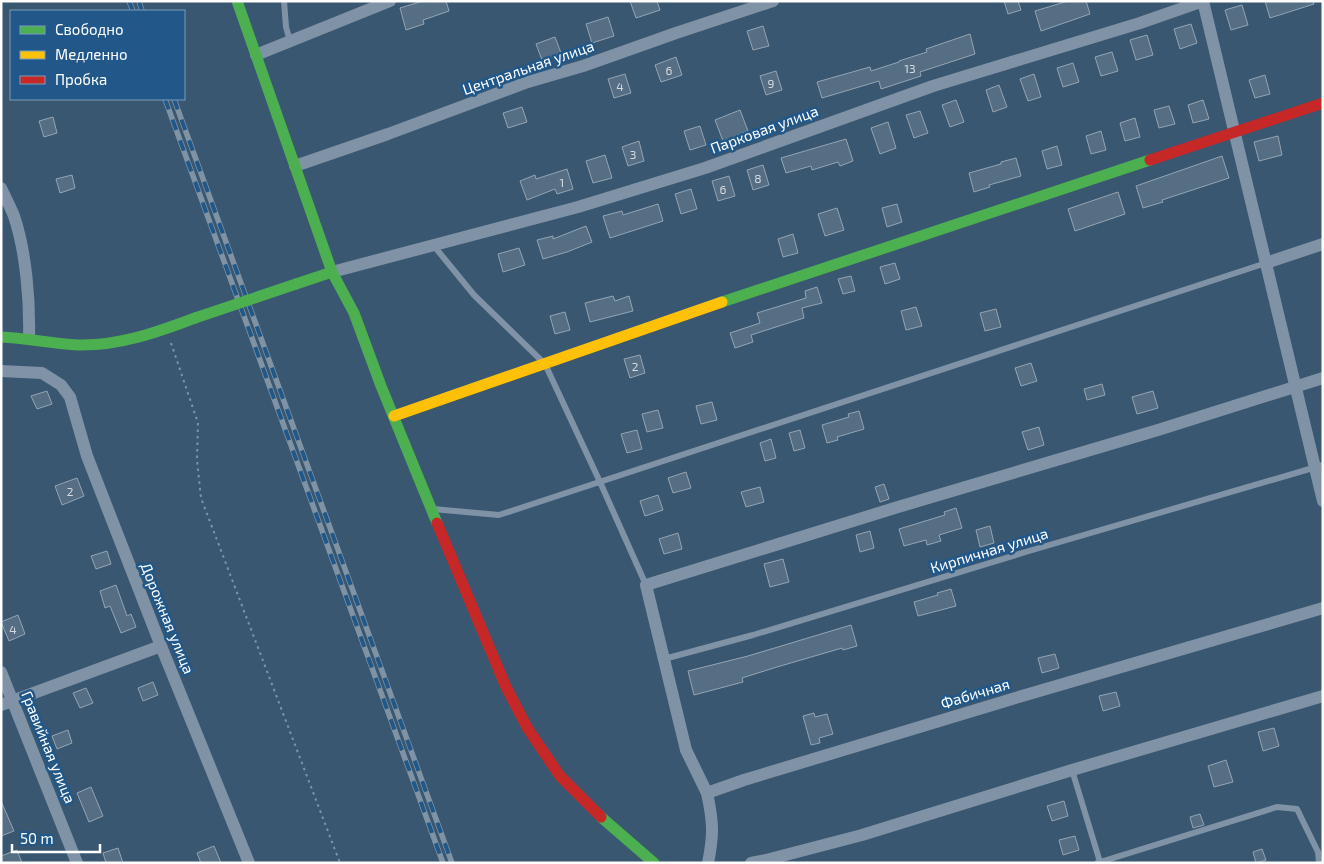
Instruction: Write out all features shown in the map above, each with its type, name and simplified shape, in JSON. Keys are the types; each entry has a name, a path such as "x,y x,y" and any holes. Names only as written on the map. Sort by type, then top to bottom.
{"street":[{"path":"237,1 332,272 354,313 394,416 502,678 528,729 560,776 605,822 654,863"},
{"path":"256,54 390,1"},
{"name":"Центральная улица","path":"295,166 528,82 583,66 773,1"},
{"path":"1203,1 1294,387 1319,466 1323,501"},
{"name":"Парковая улица","path":"332,272 578,207 706,168 933,86 1140,23 1203,1"},
{"path":"394,416 759,289 1323,103"},
{"path":"2,191 14,216 21,246 30,308 29,338"},
{"path":"1266,264 1323,244"},
{"path":"1,337 29,338 79,345 124,341 166,329 332,272"},
{"name":"Дорожная улица","path":"1,371 42,373 61,385 70,397 87,456 161,646 249,863"},
{"path":"708,863 713,841 713,822 707,793 686,750 662,659 646,585 1323,378"},
{"name":"Фабичная","path":"707,793 744,780 1022,696 1323,608"},
{"path":"7,702 161,646"},
{"name":"Гравийная улица","path":"1,672 7,702 77,863"},
{"path":"751,863 862,835 1072,770 1323,696"}],"lane":[{"path":"284,1 286,27 290,41"},
{"path":"434,246 474,295 545,364 646,585"},
{"path":"432,509 500,515 1266,264"},
{"name":"Кирпичная улица","path":"662,659 753,635 1029,550 1319,466"},
{"path":"1072,770 1099,862 1277,807 1296,809 1318,852 1319,863"}],"path":[{"path":"166,329 198,423 197,460 201,498 340,863"}],"building":[{"path":"423,1 446,1 449,11 423,20 424,24 406,30 400,8"},
{"path":"630,1 657,1 660,10 636,18"},
{"path":"1004,1 1018,1 1021,10 1008,14"},
{"path":"1068,1 1086,1 1090,14 1041,31 1035,11"},
{"path":"1265,1 1313,1 1314,4 1270,18"},
{"path":"1242,5 1248,25 1231,30 1225,10"},
{"path":"608,17 614,36 592,43 586,24"},
{"path":"1191,24 1197,43 1180,49 1174,29"},
{"path":"763,26 769,46 753,50 747,31"},
{"path":"970,34 975,54 920,72 921,76 881,89 879,81 822,98 817,82 870,67 871,71 927,52 926,49"},
{"path":"1147,35 1153,55 1136,60 1130,40"},
{"path":"555,37 561,53 542,60 536,44"},
{"path":"1112,52 1118,71 1101,76 1095,57"},
{"path":"676,57 682,75 661,82 655,65"},
{"path":"1073,63 1079,82 1063,87 1057,68"},
{"path":"776,71 782,90 766,95 760,76"},
{"path":"625,74 631,93 614,98 608,79"},
{"path":"1034,74 1041,97 1028,101 1020,79"},
{"path":"1265,75 1270,94 1255,98 1249,80"},
{"path":"999,85 1007,107 993,112 986,90"},
{"path":"956,100 964,122 950,127 942,105"},
{"path":"1203,100 1209,119 1193,123 1188,105"},
{"path":"1169,106 1175,124 1159,128 1154,110"},
{"path":"522,107 527,122 508,128 503,113"},
{"path":"740,110 748,131 723,141 715,120"},
{"path":"920,111 928,133 914,138 906,115"},
{"path":"53,117 57,133 44,137 39,121"},
{"path":"1135,118 1140,137 1125,141 1120,123"},
{"path":"888,122 896,148 880,154 871,128"},
{"path":"700,126 706,145 690,150 684,131"},
{"path":"1101,131 1106,150 1091,154 1086,136"},
{"path":"1278,136 1282,155 1259,161 1254,142"},
{"path":"846,139 853,161 840,166 838,162 812,170 811,166 786,173 781,158"},
{"path":"639,141 644,161 628,166 622,147"},
{"path":"1057,146 1062,165 1047,169 1042,151"},
{"path":"605,155 612,178 593,183 586,161"},
{"path":"1222,156 1229,178 1143,208 1136,186"},
{"path":"1016,158 1021,176 989,185 990,187 974,192 969,173"},
{"path":"763,165 769,185 753,190 747,170"},
{"path":"567,169 573,189 557,194 555,189 527,200 520,181 535,175 536,179"},
{"path":"72,175 75,188 60,193 56,179"},
{"path":"729,176 735,196 718,201 712,181"},
{"path":"691,189 697,209 681,214 675,194"},
{"path":"1118,192 1125,214 1075,231 1068,209"},
{"path":"658,204 663,221 610,238 603,216 622,211 623,215"},
{"path":"897,204 902,222 887,227 882,208"},
{"path":"837,208 844,230 825,236 818,214"},
{"path":"586,226 592,242 543,259 537,240 553,236 553,239"},
{"path":"793,234 798,253 783,257 778,239"},
{"path":"519,248 525,265 503,272 498,254"},
{"path":"895,263 900,279 885,284 880,267"},
{"path":"851,276 855,291 843,294 838,279"},
{"path":"817,287 822,303 802,308 804,318 751,335 753,342 735,348 730,333 760,323 757,313 806,298 805,291"},
{"path":"613,296 615,301 629,296 633,311 590,322 585,303"},
{"path":"916,307 922,326 906,330 901,311"},
{"path":"996,309 1001,327 985,331 980,313"},
{"path":"565,312 570,330 555,334 550,316"},
{"path":"640,355 645,373 630,378 624,359"},
{"path":"1031,363 1037,381 1021,386 1015,368"},
{"path":"1102,384 1105,395 1087,400 1084,389"},
{"path":"47,391 52,404 37,409 31,396"},
{"path":"1153,391 1158,408 1137,414 1132,397"},
{"path":"712,402 717,420 701,424 696,406"},
{"path":"658,410 663,428 647,432 642,414"},
{"path":"859,411 864,429 837,437 838,440 827,443 822,425 849,417 848,414"},
{"path":"1039,427 1044,445 1028,450 1022,432"},
{"path":"637,430 642,449 627,453 621,434"},
{"path":"800,430 805,448 794,451 789,433"},
{"path":"771,439 776,458 765,461 760,443"},
{"path":"686,472 691,488 673,493 668,478"},
{"path":"77,478 84,496 62,505 55,486"},
{"path":"884,484 889,499 880,502 875,487"},
{"path":"760,487 764,502 746,507 741,492"},
{"path":"658,495 663,510 645,516 640,501"},
{"path":"956,508 962,528 939,535 941,541 927,545 926,540 904,546 899,529 945,515 944,512"},
{"path":"990,526 994,543 980,547 976,530"},
{"path":"870,531 874,548 860,552 856,535"},
{"path":"678,533 682,549 664,554 659,539"},
{"path":"107,551 111,564 96,569 91,556"},
{"path":"783,559 789,582 770,587 764,564"},
{"path":"116,585 127,616 131,614 136,627 121,633 110,606 105,608 100,591"},
{"path":"951,589 956,606 918,616 914,602"},
{"path":"18,615 25,634 9,641 1,622"},
{"path":"851,625 857,646 843,650 842,648 777,667 742,678 743,682 694,695 688,671 748,656"},
{"path":"1055,654 1059,668 1042,673 1038,658"},
{"path":"153,682 158,695 143,701 138,688"},
{"path":"86,688 93,703 80,708 73,693"},
{"path":"1116,692 1120,706 1103,711 1099,696"},
{"path":"814,713 815,717 827,714 833,734 819,738 820,743 811,745 803,716"},
{"path":"1274,728 1279,746 1263,751 1258,732"},
{"path":"68,730 72,743 57,749 52,736"},
{"path":"1226,760 1233,782 1214,787 1208,766"},
{"path":"91,787 103,816 89,822 77,793"},
{"path":"1,801 14,831 1,836"},
{"path":"1064,801 1068,816 1052,821 1047,806"},
{"path":"1200,814 1204,825 1193,828 1190,817"},
{"path":"1075,836 1079,850 1063,855 1059,840"},
{"path":"214,846 221,863 201,863 197,853"},
{"path":"118,848 123,863 106,863 103,853"},
{"path":"1262,849 1266,860 1256,863 1253,852"},
{"path":"17,850 22,863 1,863 1,856"}],"railway":[{"path":"129,1 133,10"},
{"path":"139,1 142,10"},
{"path":"165,100 443,863"},
{"path":"174,100 452,863"}],"traffic: fast":[{"path":"237,1 332,272"},
{"path":"722,302 1150,160"},
{"path":"296,284 332,272 354,313 381,386 437,523"},
{"path":"195,318 296,284"},
{"path":"1,337 93,345 123,341 195,318"},
{"path":"601,817 654,863"}],"traffic: slow":[{"path":"394,416 722,302"}],"traffic: jam":[{"path":"1150,160 1323,103"},
{"path":"437,523 506,687 528,729 560,776 601,817"}]}
